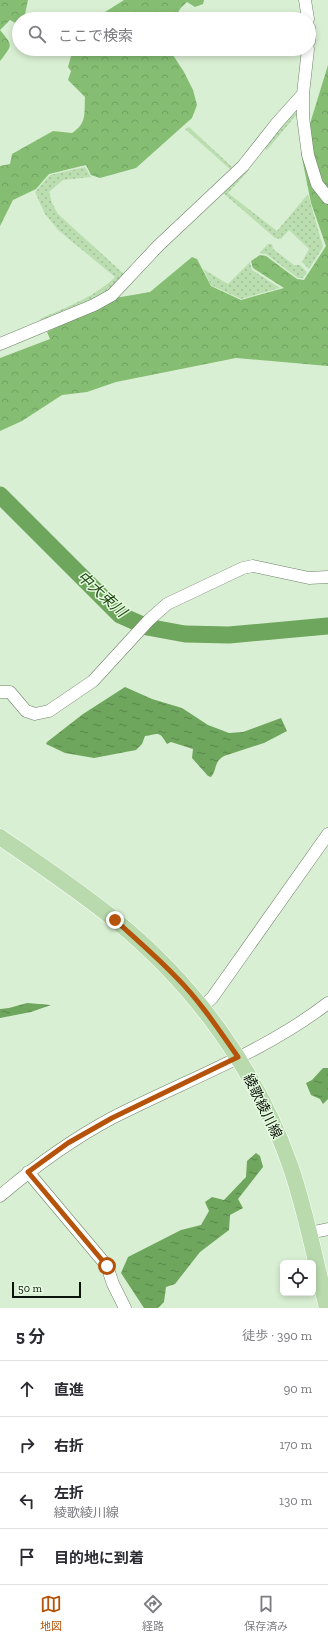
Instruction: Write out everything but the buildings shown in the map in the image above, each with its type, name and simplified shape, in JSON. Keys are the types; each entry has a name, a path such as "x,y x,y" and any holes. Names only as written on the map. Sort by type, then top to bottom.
{"main road":[{"name":"綾歌綾川線","path":"0,837 115,920 155,956 177,978 202,1007 238,1057 279,1138 294,1180 328,1308"}],"street":[{"path":"305,0 307,12"},
{"path":"307,56 303,94 303,117 308,155 317,184 328,198"},
{"path":"0,344 94,305 112,295 158,246 243,166 303,94"},
{"path":"0,692 10,692 26,711 35,714 49,710 93,681 149,620 167,604 243,568 253,566 309,578 328,577"},
{"path":"202,1007 212,998 328,834"},
{"path":"0,1195 28,1172 68,1143 112,1118 238,1057 284,1032 328,1003"},
{"path":"28,1172 107,1266 113,1284 125,1308"},
{"path":"309,1233 328,1228"}],"shaded area":[{"path":"295,111 297,114 267,150 264,148"},
{"path":"189,127 232,167 231,170 185,129"},
{"path":"85,167 91,177 63,180 49,192 52,203 58,214 125,275 109,290 84,304 42,322 40,319 89,296 115,277 58,230 45,214 35,192 50,175"},
{"path":"247,168 249,168 249,170 228,193 277,231 308,194 323,247 309,269 302,262 309,249 289,230 281,239 275,238 222,192"},
{"path":"268,244 272,244 273,249 294,265 300,265 307,272 303,278 298,278 266,254 259,253"},
{"path":"250,262 252,270 280,288 241,299 211,285 203,269 228,284"}],"green space":[{"path":"0,0 28,0 25,12 12,12 12,21 10,20 0,30"},
{"path":"124,0 204,0 203,4 195,7 187,2 181,7 179,12 105,12"},
{"path":"0,30 10,45 0,61"},
{"path":"71,56 174,56 193,90 197,105 192,118 136,168 100,178 91,175 86,165 49,174 36,189 13,200 0,226 0,166 10,164 12,154 53,131 72,133 80,126 84,118 85,97 68,80 71,71 68,67"},
{"path":"328,65 328,366 236,358 116,382 87,392 62,395 22,421 0,431 0,358 50,339 47,332 115,298 150,292 192,257 197,259 211,286 241,300 284,288 253,268 251,261 260,255 266,256 297,279 304,280 326,246 311,203 301,153"}],"water":[{"path":"125,687 152,699 182,708 208,725 229,733 243,732 281,718 287,731 264,743 224,756 218,761 211,777 208,776 192,758 193,749 171,742 167,744 158,734 145,736 142,744 136,750 94,758 65,753 46,744 83,714"},
{"path":"27,1003 51,1005 31,1012 0,1018 0,1009"},
{"path":"323,1068 328,1068 328,1099 323,1104 320,1099 311,1095 306,1083 312,1080"},
{"path":"256,1153 260,1156 263,1167 238,1199 243,1208 230,1215 229,1230 200,1252 175,1284 166,1287 164,1302 158,1308 144,1308 121,1273 128,1257 181,1230 201,1225 209,1211 205,1202 212,1197 224,1200 246,1177 247,1161"}],"waterway":[{"name":"中大束川","path":"0,495 120,615 147,627 185,634 229,635 328,626"}],"route":[{"path":"107,1266 28,1172 68,1143 112,1118 238,1057 202,1007 177,978 115,920"}]}
